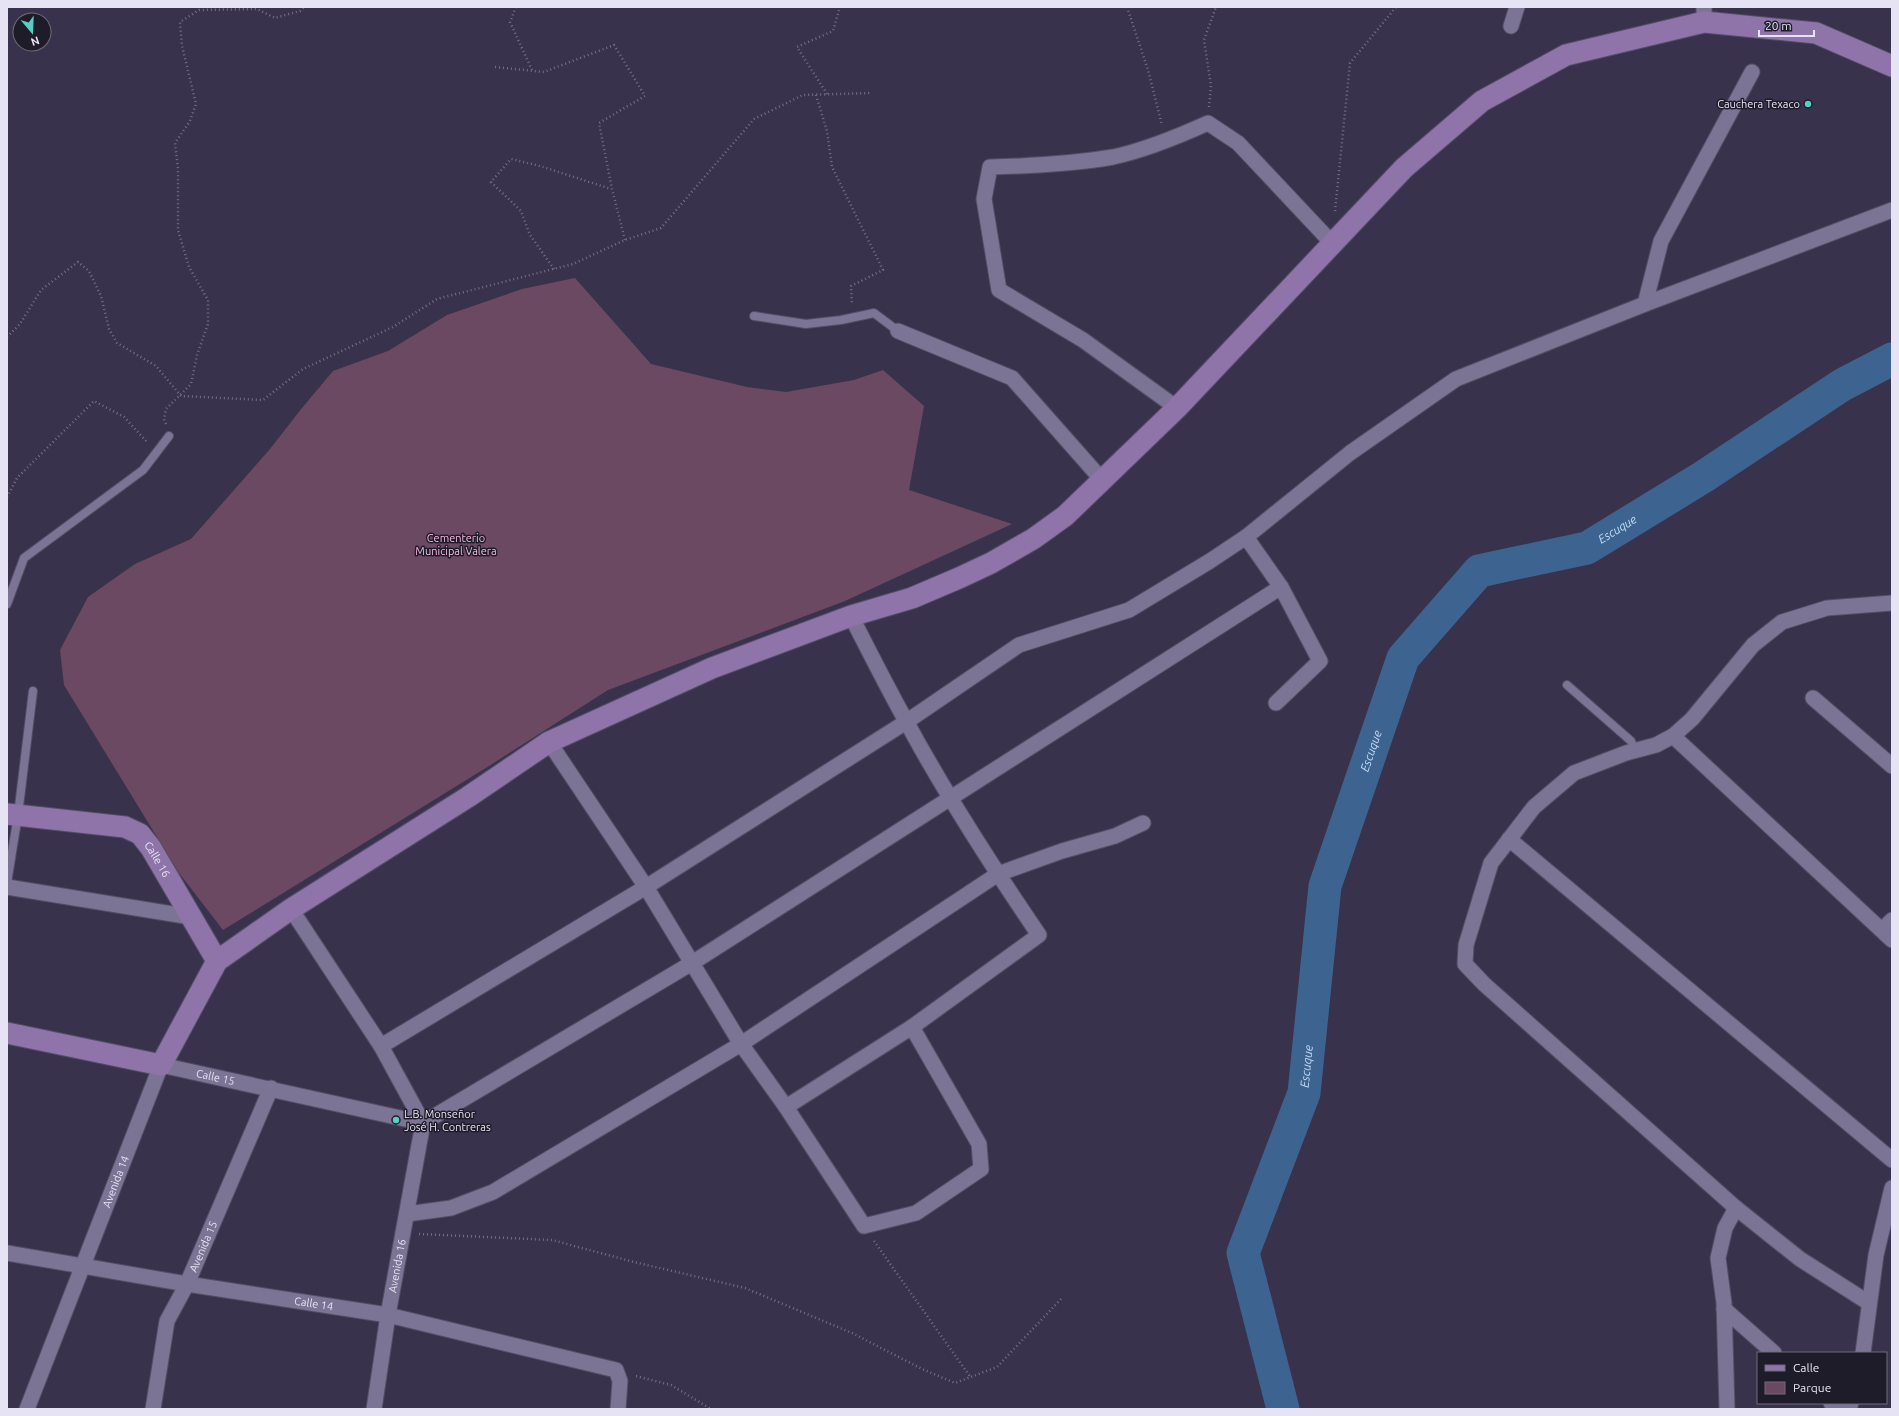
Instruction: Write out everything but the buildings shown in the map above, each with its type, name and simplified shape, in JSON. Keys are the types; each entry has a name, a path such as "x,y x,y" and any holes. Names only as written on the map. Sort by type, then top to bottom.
{"main road":[{"path":"217,961 291,908 468,797 549,742 712,668 851,616 912,598 991,563 1033,539 1065,516 1177,408 1404,168 1482,101 1566,55 1704,14 1816,33 1892,66"},
{"name":"Calle 16","path":"13,814 133,829 146,840 217,961"},
{"name":"Avenida 14","path":"161,1065 217,961"},
{"name":"Calle 15","path":"7,1033 161,1065"}],"street":[{"path":"1511,26 1517,7"},
{"path":"1645,304 1661,241 1752,72"},
{"path":"1177,408 1083,340 999,290 984,199 990,167 1051,165 1114,156 1167,141 1208,124 1238,143 1332,243"},
{"path":"381,1046 646,887 906,722 1019,645 1129,610 1210,561 1246,537 1350,453 1456,378 1892,210"},
{"path":"898,331 1012,378 1103,481"},
{"path":"1246,537 1281,587 1320,662 1276,703"},
{"path":"291,908 381,1046 423,1123 692,963 1281,587"},
{"path":"1869,1303 1800,1259 1736,1208 1484,984 1465,964 1466,944 1491,863 1534,807 1574,773 1635,750 1656,745 1673,736 1692,719 1753,645 1782,622 1827,608 1892,602"},
{"path":"786,1107 912,1027 1039,935 998,874 950,797 906,722 851,616"},
{"path":"1813,698 1892,766"},
{"path":"1673,736 1889,930"},
{"path":"549,742 646,887 741,1044 786,1107 864,1226 916,1212 981,1169 979,1144 912,1027"},
{"path":"407,1214 451,1208 493,1192 741,1044 998,874 1062,851 1115,836 1143,823"},
{"path":"1509,839 1892,1160"},
{"path":"7,887 191,917"},
{"name":"Calle 15","path":"161,1065 271,1088 423,1123"},
{"name":"Avenida 14","path":"27,1409 81,1267 161,1065"},
{"name":"Avenida 15","path":"153,1409 167,1321 187,1284 271,1088"},
{"name":"Avenida 16","path":"374,1409 388,1314 404,1234 423,1123"},
{"path":"1863,1352 1876,1255 1892,1188"},
{"path":"1727,1409 1724,1309 1718,1258 1725,1228 1736,1208"},
{"name":"Calle 14","path":"7,1253 81,1267 187,1284 388,1314 616,1370"},
{"path":"1724,1309 1773,1352"},
{"path":"616,1370 620,1382 618,1409"}],"lane":[{"path":"754,316 806,324 874,313 898,331"},
{"path":"7,604 24,558 143,470 169,436"},
{"path":"1567,685 1631,741 1635,750"},
{"path":"7,883 13,814 34,690"}],"path":[{"path":"169,436 164,419 166,409 181,396 191,384 197,355 208,324 208,300 190,267 178,230 178,170 175,143 190,121 196,104 182,46 180,22 199,10 257,9 275,18 300,11 304,7"},
{"path":"516,7 510,22 532,71"},
{"path":"828,94 797,47 833,31 840,7"},
{"path":"1127,7 1148,70 1167,141"},
{"path":"1208,124 1211,86 1204,40 1216,7"},
{"path":"1335,212 1350,64 1396,7"},
{"path":"496,67 544,72 614,45 645,96 599,123 612,189 625,240"},
{"path":"7,337 20,324 41,290 78,262 89,271 101,296 109,329 117,343 156,366 181,396 263,400 303,369 393,327 437,299 573,264 625,240 661,228 754,119 803,95 872,93"},
{"path":"816,95 827,131 832,167 883,270 852,286 850,300 855,317"},
{"path":"554,268 530,235 521,211 491,182 511,159 540,166 612,189"},
{"path":"7,497 17,478 94,401 124,417 157,452"},
{"path":"864,1226 971,1378"},
{"path":"404,1234 552,1240 634,1262 745,1288 852,1333 922,1369 955,1383 998,1367 1061,1299"},
{"path":"616,1370 671,1385 711,1409"}],"green space":[{"name":"Cementerio Municipal Valera","path":"575,278 651,364 747,387 786,392 854,380 883,370 924,406 909,490 1012,524 845,601 608,690 489,766 223,930 179,873 64,685 60,650 88,597 135,564 191,539 270,449 333,371 388,351 447,315 522,289"}],"waterway":[{"name":"Escuque","path":"1283,1409 1243,1253 1304,1093 1325,886 1403,658 1479,571 1587,548 1703,477 1842,385 1892,359"}],"place":[{"name":"Cauchera Texaco","path":"1808,104"},
{"name":"L.B. Monseñor José H. Contreras","path":"396,1120"}]}
